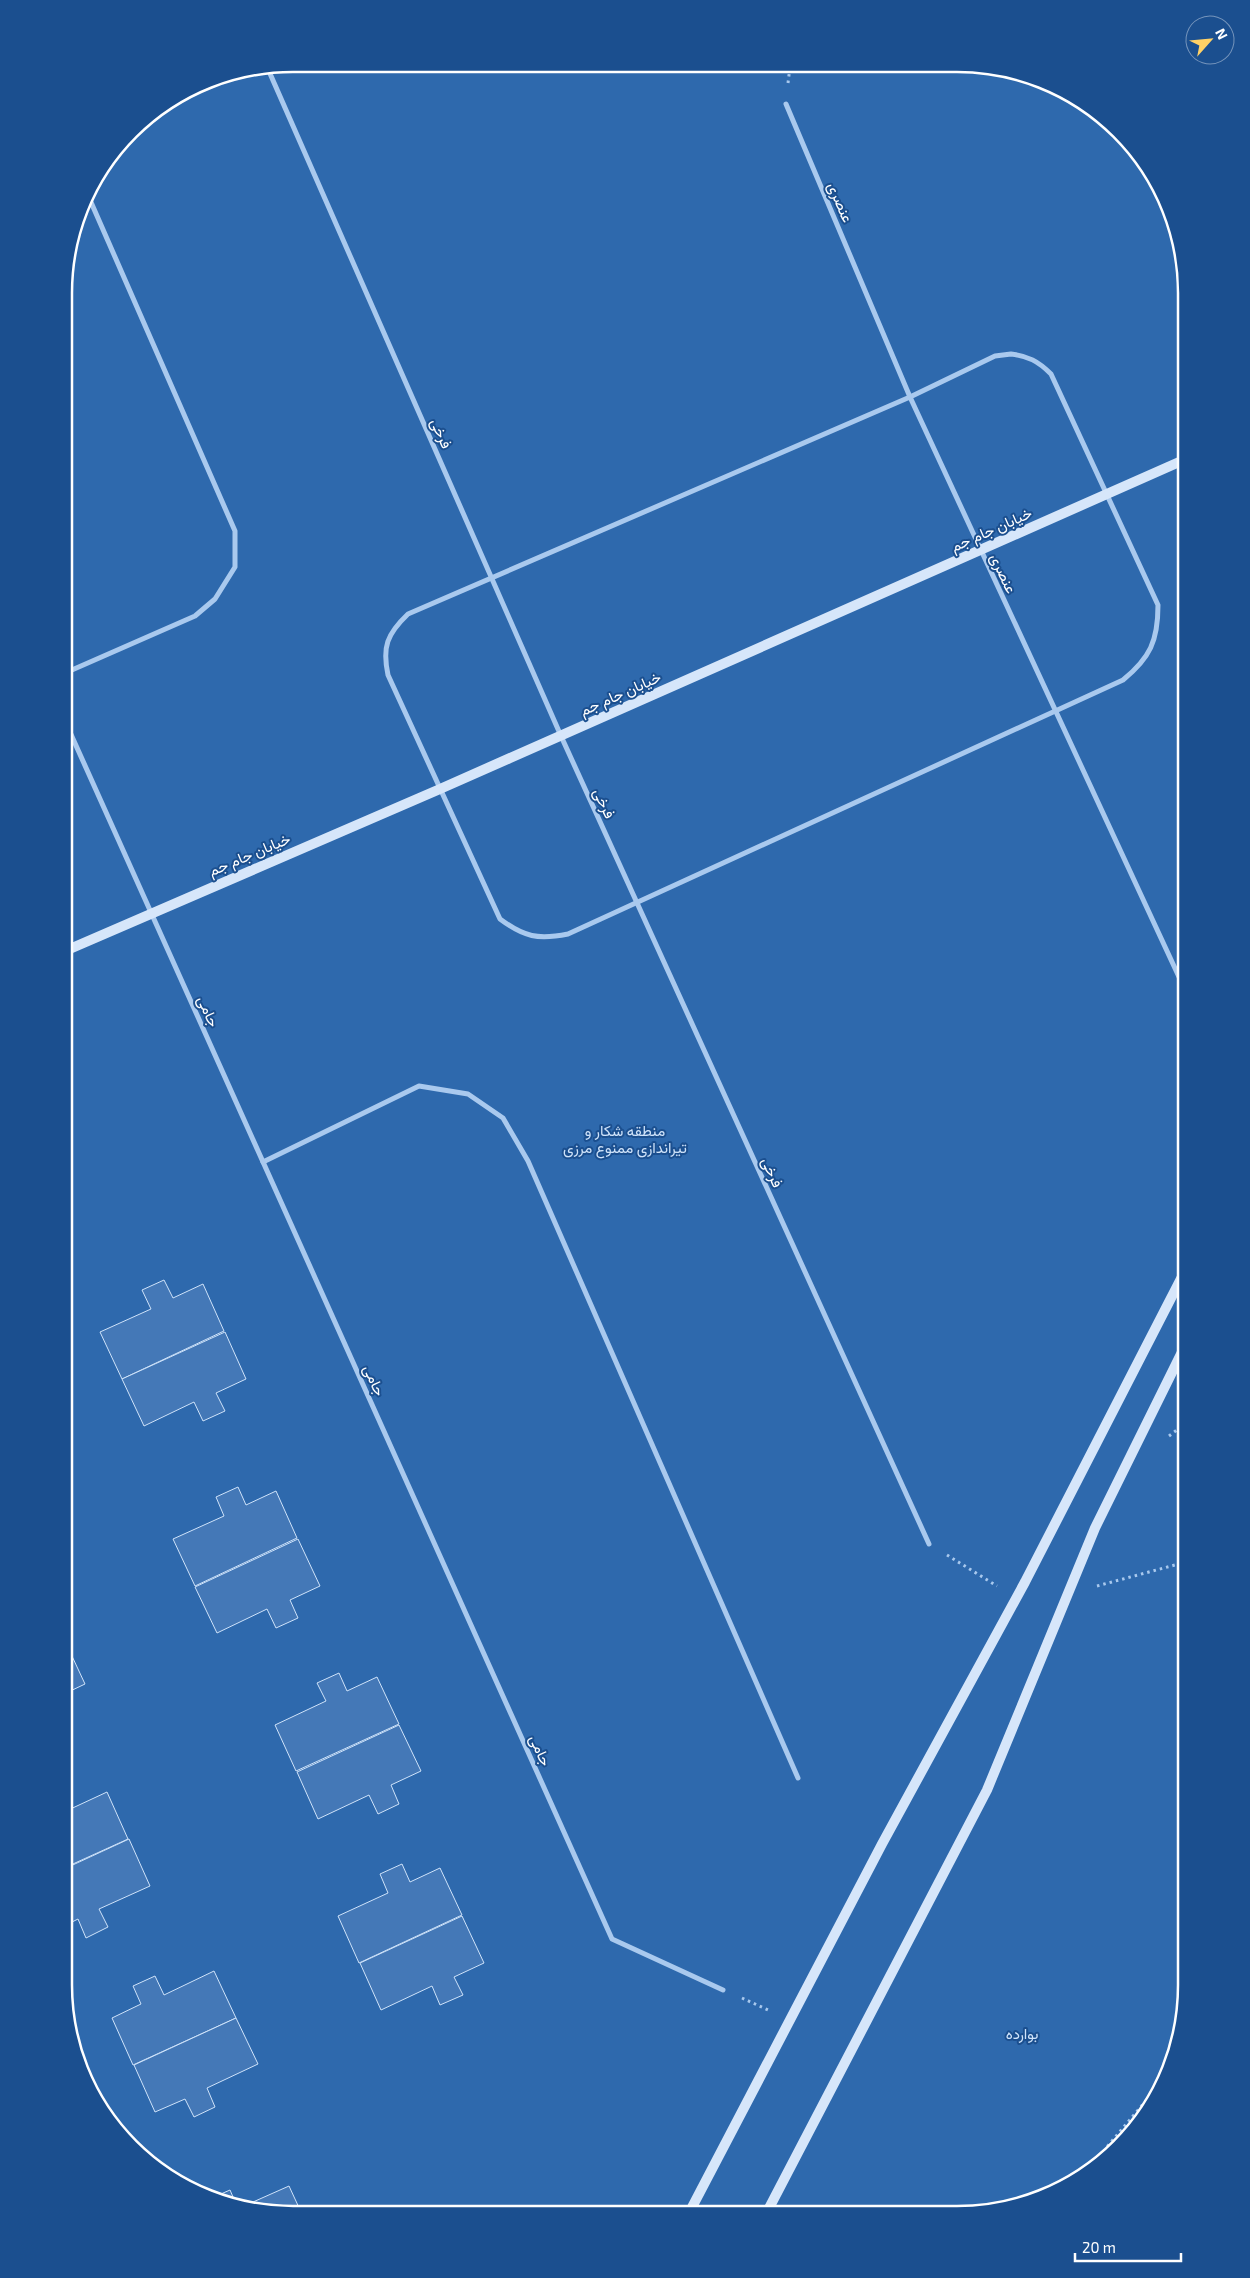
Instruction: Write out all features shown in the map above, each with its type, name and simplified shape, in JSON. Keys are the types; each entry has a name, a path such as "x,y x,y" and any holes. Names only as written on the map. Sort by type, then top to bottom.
{"main road":[{"name":"خیابان جام جم","path":"72,947 440,789 1178,462"},
{"path":"693,2206 790,2019 1016,1597 1178,1284"},
{"path":"770,2206 987,1790 1095,1528 1178,1360"}],"street":[{"name":"فرخی","path":"270,74 561,736 929,1544"},
{"name":"عنصری","path":"786,104 910,397 1178,975"},
{"path":"72,671 195,616 215,599 235,567 235,531 92,203"},
{"path":"1011,354 1026,356 1040,363 1051,374 1158,605 1158,627 1152,648 1140,666 1123,680 1055,712 568,934 550,938 532,936 514,930 500,919 388,675 384,658 387,641 395,626 408,614 910,397 996,356 1011,354"},
{"name":"جامی","path":"72,737 612,1939 723,1990"},
{"path":"263,1162 419,1086 468,1094 503,1118 528,1161 798,1778"}],"path":[{"path":"929,1544 1016,1597"},
{"path":"1067,1595 1178,1564"},
{"path":"723,1990 790,2019"},
{"path":"1108,2145 1138,2111"}],"green space":[{"name":"منطقه شکار و تیراندازی ممنوع مرزی","path":"956,72 985,74 1014,80 1041,89 1067,102 1091,118 1113,137 1132,159 1148,183 1166,222 1176,265 1178,294 1178,1985 1176,2013 1166,2056 1148,2095 1132,2119 1113,2141 1091,2160 1067,2176 1028,2194 985,2204 956,2206 294,2206 265,2204 236,2198 209,2189 183,2176 159,2160 137,2141 118,2119 102,2095 84,2056 74,2013 72,1985 72,294 74,265 84,222 95,196 118,159 137,137 159,118 183,102 209,89 236,80 279,73"}],"building":[{"path":"164,1280 173,1298 203,1284 224,1331 122,1379 100,1332 151,1309 142,1290"},
{"path":"225,1332 246,1379 216,1393 225,1411 203,1421 194,1402 144,1426 122,1379"},
{"path":"238,1487 246,1505 276,1491 297,1538 195,1586 173,1539 224,1516 216,1497"},
{"path":"298,1539 320,1586 290,1600 298,1618 276,1628 267,1609 217,1633 195,1587"},
{"path":"72,1656 85,1684 72,1690"},
{"path":"339,1673 347,1691 377,1677 399,1724 296,1771 275,1725 326,1701 317,1683"},
{"path":"399,1725 421,1771 391,1785 399,1804 378,1814 369,1795 318,1819 297,1772"},
{"path":"107,1792 128,1839 72,1864 72,1808"},
{"path":"129,1839 150,1886 99,1909 108,1927 86,1938 78,1919 72,1922 72,1865"},
{"path":"402,1864 410,1882 440,1868 462,1915 359,1963 338,1916 388,1893 380,1874"},
{"path":"462,1916 484,1963 454,1977 463,1995 440,2005 432,1986 381,2010 360,1963"},
{"path":"214,1971 236,2018 133,2065 112,2018 141,2004 133,1986 155,1976 164,1995"},
{"path":"236,2018 258,2064 207,2088 215,2107 194,2117 185,2099 155,2112 134,2065"},
{"path":"289,2186 298,2206 265,2204 254,2202"},
{"path":"230,2190 233,2197 222,2194"}],"park label":[{"name":"بوارده","path":"1022,2033"}]}
